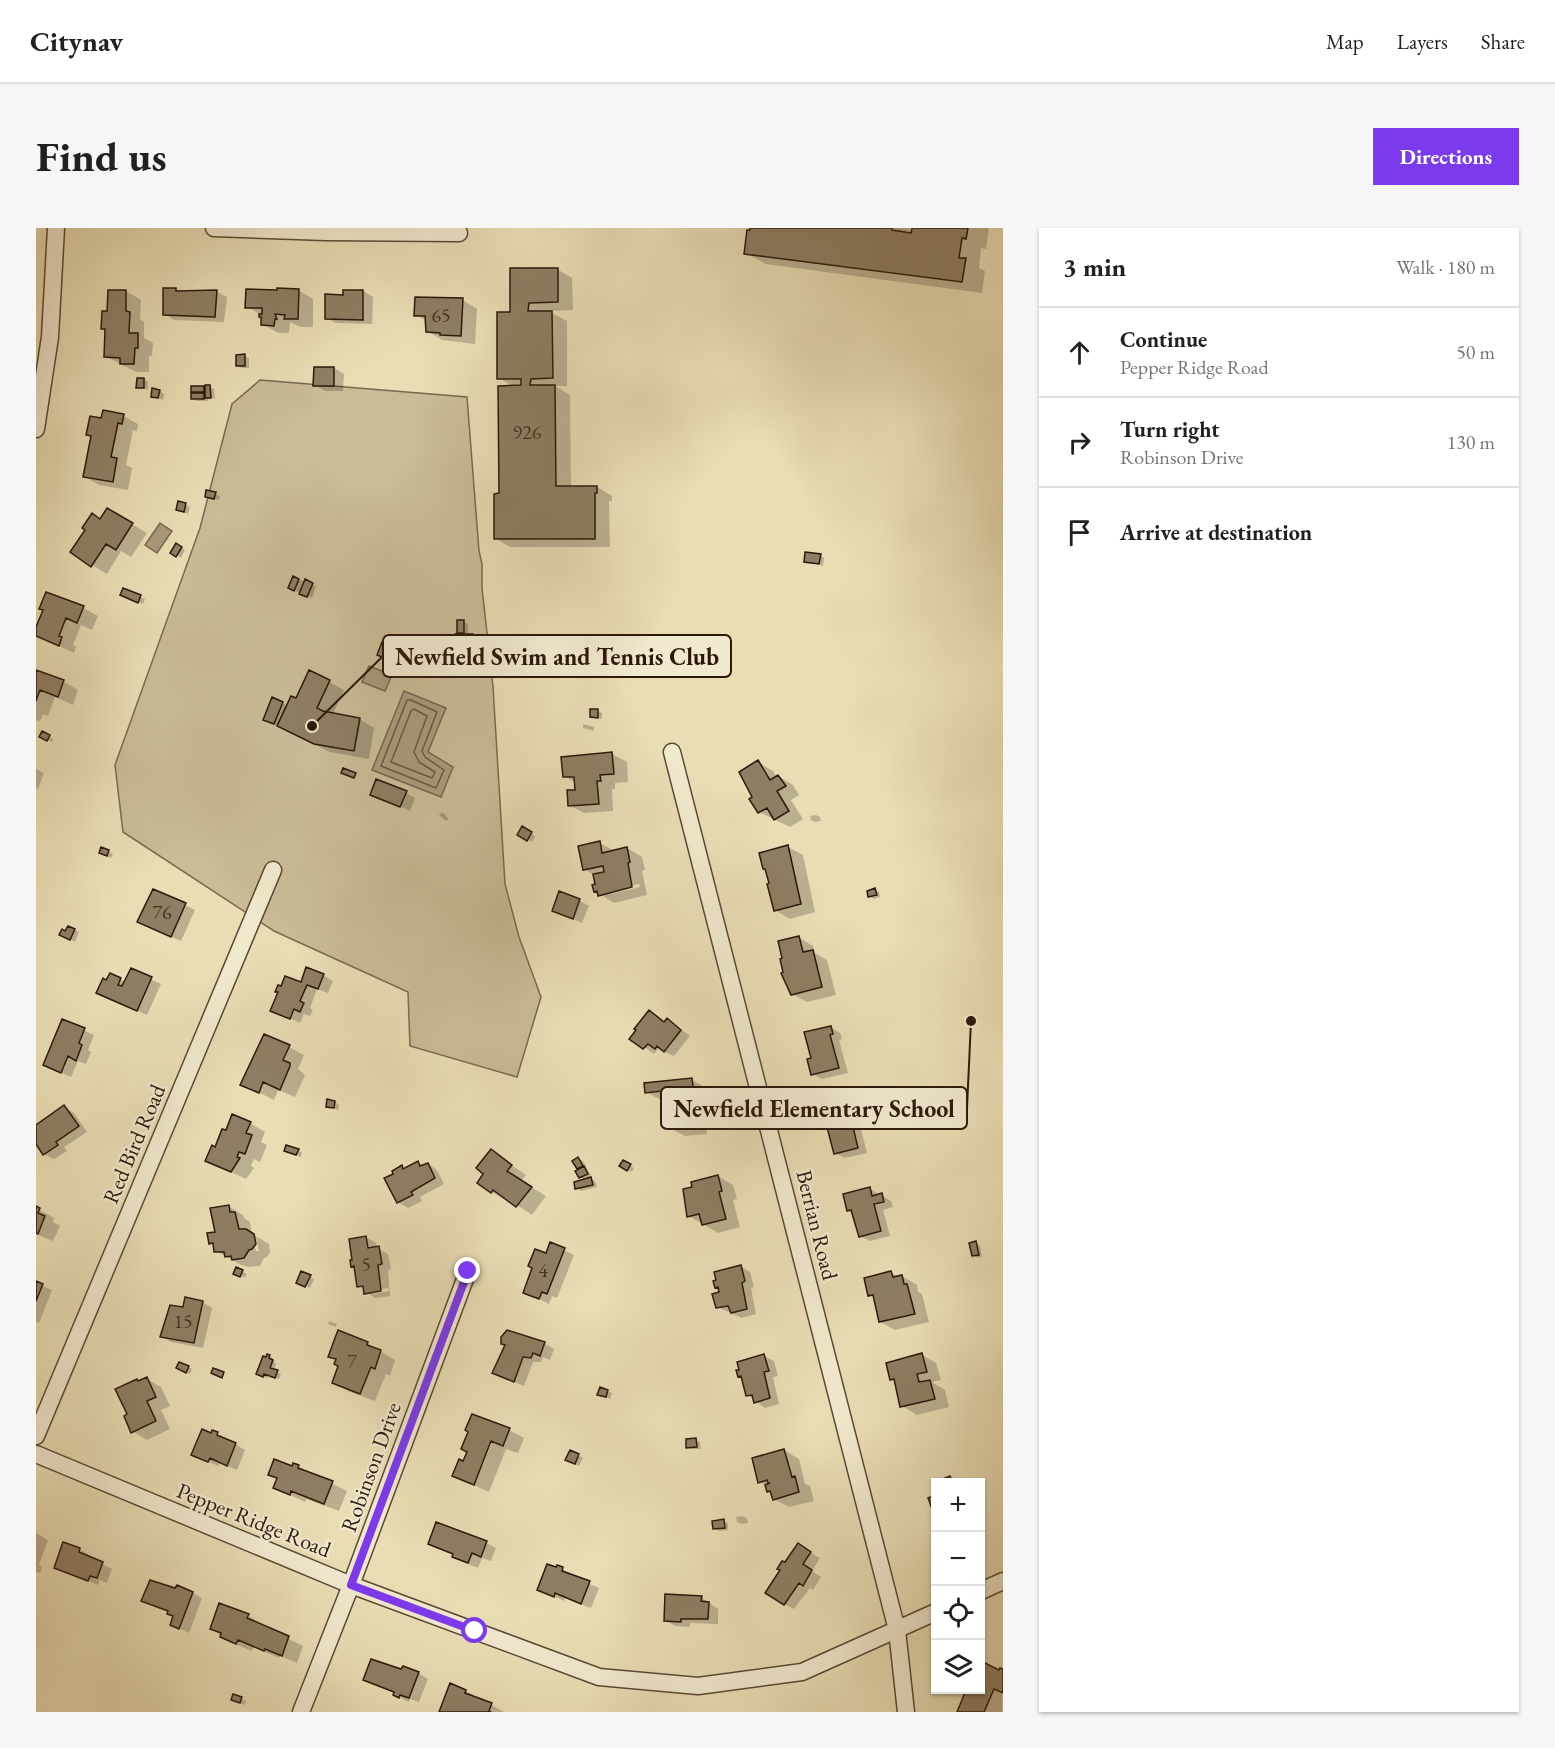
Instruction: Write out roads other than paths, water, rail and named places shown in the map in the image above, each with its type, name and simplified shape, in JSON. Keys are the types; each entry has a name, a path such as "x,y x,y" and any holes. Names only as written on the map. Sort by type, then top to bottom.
{"street":[{"path":"36,429 50,337 56,228"},
{"path":"214,228 459,234"},
{"name":"Berrian Road","path":"672,752 897,1630 906,1712"},
{"name":"Red Bird Road","path":"36,1436 273,870"},
{"name":"Robinson Drive","path":"301,1712 468,1271"},
{"name":"Pepper Ridge Road","path":"36,1454 351,1585 599,1677 698,1686 802,1672 931,1614"},
{"path":"985,1589 1003,1581"}],"water":[{"path":"160,523 172,531 157,553 145,545"},
{"path":"369,666 392,675 385,691 362,682"},
{"path":"404,691 446,708 428,752 453,767 441,797 372,770"}],"place":[{"name":"Newfield Swim and Tennis Club","path":"312,726"},
{"name":"Newfield Elementary School","path":"971,1021"}]}
